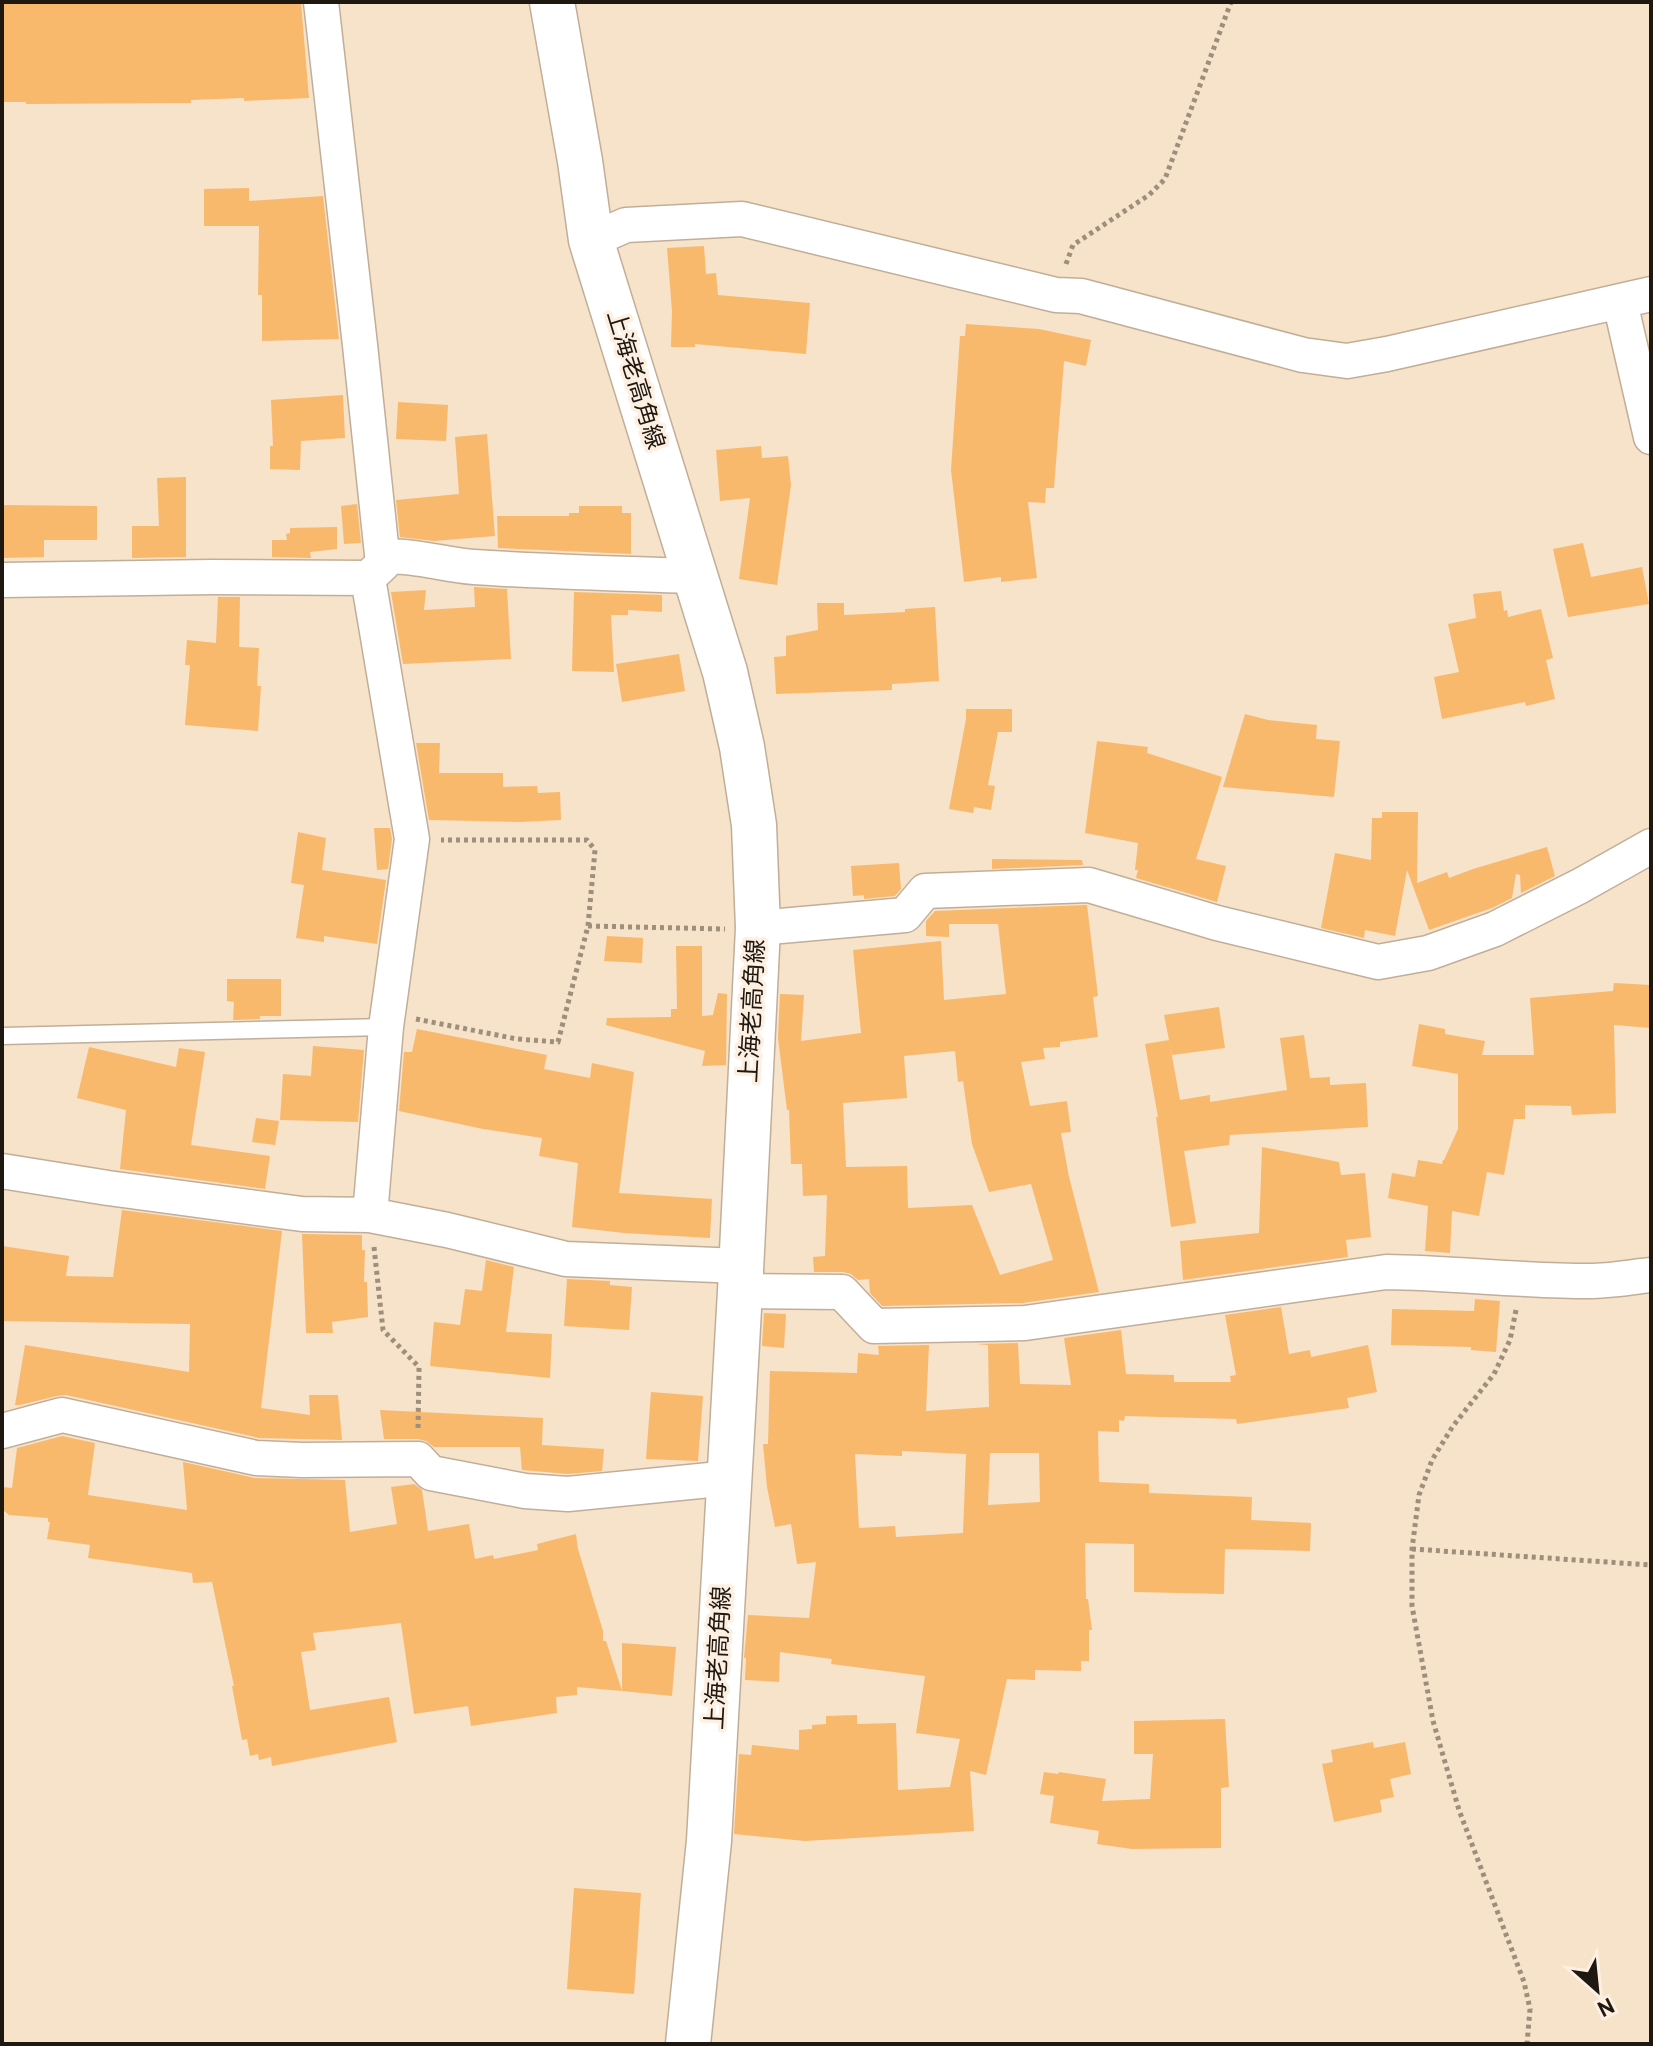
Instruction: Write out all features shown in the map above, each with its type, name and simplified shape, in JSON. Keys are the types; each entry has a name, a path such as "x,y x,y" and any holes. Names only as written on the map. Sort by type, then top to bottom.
{"main road":[{"name":"上海老高角線","path":"552,2 591,240 725,672 742,747 754,825 758,928 741,1278 709,1841 688,2044"}],"street":[{"path":"321,2 375,568 412,839 387,1020 370,1215"},
{"path":"591,240 626,225 742,219 1056,295 1081,296 1303,355 1347,361 1636,298 1651,437"},
{"path":"2,580 213,577 375,568 395,556 464,566 558,573 696,576"},
{"path":"758,928 905,915 925,891 1089,885 1217,923 1378,962 1428,953 1495,929 1651,846"},
{"path":"2,1171 287,1212 370,1215 566,1259 842,1292 874,1326 1025,1323 1386,1272 1592,1281 1651,1275"},
{"path":"2,1431 62,1415 256,1458 418,1459 431,1473 525,1491 568,1494 730,1478"}],"lane":[{"path":"2,1036 387,1020"}],"path":[{"path":"1056,295 1073,245 1149,195 1165,179 1231,2"},
{"path":"387,1020 558,1042 588,926 595,850 587,840 412,839"},
{"path":"588,926 713,930 758,928"},
{"path":"370,1215 383,1330 419,1367 418,1459"},
{"path":"1523,1279 1510,1340 1494,1374 1453,1426 1432,1460 1419,1495 1412,1549 1412,1606 1433,1721 1459,1810 1524,1982 1530,2009 1527,2044"},
{"path":"1412,1549 1651,1565"}],"building":[{"path":"2,2 301,2 309,98 191,100 191,103 2,102"},
{"path":"249,188 249,201 323,196 339,339 262,341 262,295 258,295 259,226 204,226 204,189"},
{"path":"704,246 706,274 716,273 718,295 810,303 806,354 695,344 695,347 671,347 672,311 667,248"},
{"path":"966,324 1039,329 1091,340 1086,366 1064,361 1054,488 1046,488 1045,503 1028,502 1037,578 1001,582 1001,577 964,582 951,470 960,336 965,336"},
{"path":"343,395 345,438 301,441 300,470 270,469 270,446 273,446 271,400"},
{"path":"398,402 448,405 446,441 396,439"},
{"path":"487,434 495,536 434,541 400,537 396,500 459,494 455,437"},
{"path":"761,446 762,458 788,456 791,485 777,585 739,579 750,498 720,501 716,450"},
{"path":"186,477 186,557 132,558 132,526 159,526 157,478"},
{"path":"357,504 361,543 344,544 341,506"},
{"path":"2,505 97,506 97,540 44,540 44,557 2,558"},
{"path":"579,506 622,506 622,513 631,513 631,554 498,548 497,516 569,516 569,513 579,513"},
{"path":"337,527 337,549 310,552 311,558 272,557 272,540 287,540 286,534 290,533 290,528"},
{"path":"1583,543 1591,577 1642,567 1649,604 1568,617 1553,549"},
{"path":"474,587 507,589 511,659 403,664 391,592 426,590 424,610 475,607"},
{"path":"1501,591 1508,617 1541,609 1553,658 1546,660 1555,699 1442,719 1434,677 1459,672 1448,624 1476,618 1473,594"},
{"path":"574,592 662,595 662,612 628,610 628,615 611,615 614,672 572,671"},
{"path":"218,597 240,597 239,647 259,648 257,686 261,686 258,731 185,725 190,665 185,665 187,640 216,643"},
{"path":"817,603 844,603 844,615 935,607 939,681 892,684 892,690 776,694 774,657 786,656 786,636 818,630"},
{"path":"679,654 685,691 622,702 616,664"},
{"path":"966,709 1012,709 1012,732 998,732 988,785 995,786 991,810 974,807 973,813 949,809"},
{"path":"1245,714 1268,720 1317,725 1316,739 1340,741 1334,797 1223,787"},
{"path":"1097,741 1148,747 1147,753 1222,777 1196,859 1226,866 1217,902 1136,878 1138,843 1085,833"},
{"path":"416,743 440,743 439,773 503,773 503,787 537,786 538,793 560,792 561,820 429,820"},
{"path":"1382,812 1418,812 1417,883 1447,872 1449,878 1547,847 1555,876 1521,893 1520,875 1516,874 1512,898 1429,930 1407,870 1395,936 1365,930 1364,938 1321,928 1335,853 1371,860 1372,818 1382,818"},
{"path":"374,828 390,828 392,839 388,869 377,870"},
{"path":"298,832 326,838 322,870 386,880 377,944 324,936 324,942 296,938 304,885 291,883"},
{"path":"992,859 1082,860 1083,865 992,869"},
{"path":"899,863 901,889 895,896 864,899 864,895 853,896 851,866"},
{"path":"1087,905 1098,996 1093,997 1098,1037 1060,1042 1060,1047 1043,1048 1045,1059 1021,1062 1030,1106 1067,1101 1071,1132 1061,1133 1069,1177 1099,1292 1023,1303 882,1306 870,1293 869,1279 858,1280 843,1272 814,1272 813,1257 825,1256 827,1195 803,1196 802,1164 791,1164 789,1110 778,1038 780,994 804,995 801,1041 861,1033 853,950 941,941 944,1000 1006,994 998,924 949,924 949,937 926,936 926,921 935,911","holes":["955,1051 958,1082 963,1081 972,1144 989,1192 1031,1184 1053,1260 1000,1275 972,1205 908,1208 907,1166 846,1167 843,1103 907,1098 904,1056"]},
{"path":"607,936 643,938 642,963 604,961"},
{"path":"676,946 702,946 702,1016 713,1015 718,993 727,994 726,1065 702,1066 705,1051 606,1025 607,1018 671,1017 671,1009 677,1009"},
{"path":"227,979 281,979 281,1016 233,1020 234,1002 227,1001"},
{"path":"1614,983 1651,985 1651,1028 1614,1025 1616,1113 1572,1115 1571,1106 1525,1105 1525,1119 1514,1119 1504,1175 1487,1172 1479,1216 1452,1211 1450,1253 1425,1251 1428,1206 1388,1198 1392,1173 1415,1177 1418,1160 1442,1164 1458,1129 1458,1074 1412,1066 1419,1024 1445,1029 1445,1034 1485,1041 1482,1055 1534,1055 1530,998 1613,991"},
{"path":"1219,1007 1225,1048 1172,1055 1164,1015"},
{"path":"417,1029 547,1055 544,1069 590,1078 592,1063 634,1072 619,1193 712,1199 710,1238 572,1227 578,1163 539,1156 542,1138 399,1111 404,1052 412,1052"},
{"path":"1304,1035 1310,1078 1330,1077 1330,1085 1366,1083 1368,1127 1230,1135 1229,1145 1184,1151 1196,1223 1171,1227 1158,1117 1145,1044 1169,1040 1180,1100 1210,1095 1210,1102 1287,1090 1280,1038"},
{"path":"313,1046 364,1050 358,1122 280,1120 283,1074 311,1076"},
{"path":"89,1047 176,1067 179,1048 205,1052 191,1145 270,1156 265,1189 120,1169 126,1110 77,1098"},
{"path":"256,1118 279,1121 275,1145 252,1142"},
{"path":"1262,1147 1339,1162 1341,1175 1365,1173 1371,1237 1346,1240 1348,1257 1183,1280 1180,1241 1259,1233"},
{"path":"122,1210 282,1231 261,1408 310,1415 309,1395 338,1395 342,1440 259,1438 66,1395 15,1405 25,1345 189,1372 190,1324 2,1321 2,1246 69,1256 66,1276 113,1277"},
{"path":"302,1234 362,1235 368,1317 332,1322 333,1333 306,1333"},
{"path":"486,1260 514,1267 506,1332 552,1334 550,1378 430,1366 434,1322 460,1325 465,1289 482,1291"},
{"path":"567,1279 610,1281 610,1285 632,1287 629,1330 564,1326"},
{"path":"1475,1299 1500,1301 1496,1352 1471,1350 1471,1347 1391,1345 1392,1309 1474,1311"},
{"path":"1281,1307 1289,1354 1310,1350 1311,1357 1368,1345 1377,1392 1347,1398 1349,1408 1237,1424 1236,1419 1125,1416 1124,1421 1119,1420 1119,1432 1098,1431 1099,1482 1149,1484 1149,1493 1252,1497 1251,1520 1311,1523 1310,1551 1225,1549 1224,1594 1134,1592 1134,1544 1085,1543 1086,1599 1092,1630 1089,1630 1089,1661 1081,1661 1081,1671 1035,1670 1035,1680 1007,1679 986,1775 970,1771 974,1831 805,1841 734,1834 739,1754 751,1755 752,1745 799,1750 799,1730 826,1724 826,1716 857,1715 857,1724 896,1723 898,1790 950,1787 960,1739 916,1733 925,1676 831,1664 832,1659 780,1652 779,1682 745,1680 748,1615 809,1618 816,1562 797,1564 791,1524 775,1527 763,1444 768,1444 770,1371 857,1373 858,1353 879,1355 878,1346 929,1345 926,1411 989,1407 988,1345 976,1344 1018,1343 1020,1384 1071,1385 1064,1338 1121,1330 1126,1374 1174,1375 1174,1382 1231,1382 1230,1376 1236,1375 1225,1315","holes":["902,1451 966,1454 963,1533 896,1537 895,1526 859,1528 855,1454 902,1456","990,1453 1039,1453 1040,1502 988,1505"]},
{"path":"764,1313 786,1314 784,1348 762,1346"},
{"path":"651,1392 703,1396 698,1461 646,1459"},
{"path":"380,1410 543,1418 542,1445 604,1449 602,1471 568,1474 522,1470 520,1447 434,1447 418,1439 384,1439"},
{"path":"62,1436 95,1443 88,1495 187,1510 183,1462 255,1478 345,1480 350,1532 397,1524 391,1487 414,1484 422,1490 428,1531 469,1524 475,1559 493,1555 494,1559 538,1550 537,1544 576,1534 603,1631 603,1641 606,1641 622,1691 577,1687 577,1695 556,1697 557,1713 471,1726 468,1706 414,1714 401,1623 313,1633 316,1650 301,1652 310,1710 389,1697 397,1742 272,1766 271,1757 259,1760 258,1754 250,1756 247,1739 242,1740 212,1582 193,1583 192,1573 88,1558 90,1545 47,1539 48,1518 9,1515 2,1509 2,1487 12,1488 17,1448"},
{"path":"622,1643 676,1647 672,1696 622,1691"},
{"path":"1225,1719 1229,1787 1221,1788 1221,1848 1132,1849 1097,1844 1099,1831 1050,1823 1054,1796 1040,1794 1044,1772 1106,1779 1102,1801 1150,1799 1153,1754 1134,1754 1134,1721"},
{"path":"1373,1742 1374,1748 1405,1742 1411,1774 1390,1779 1394,1797 1380,1800 1382,1812 1334,1822 1322,1764 1333,1762 1331,1750"},
{"path":"574,1888 641,1893 634,1994 567,1989"}]}
